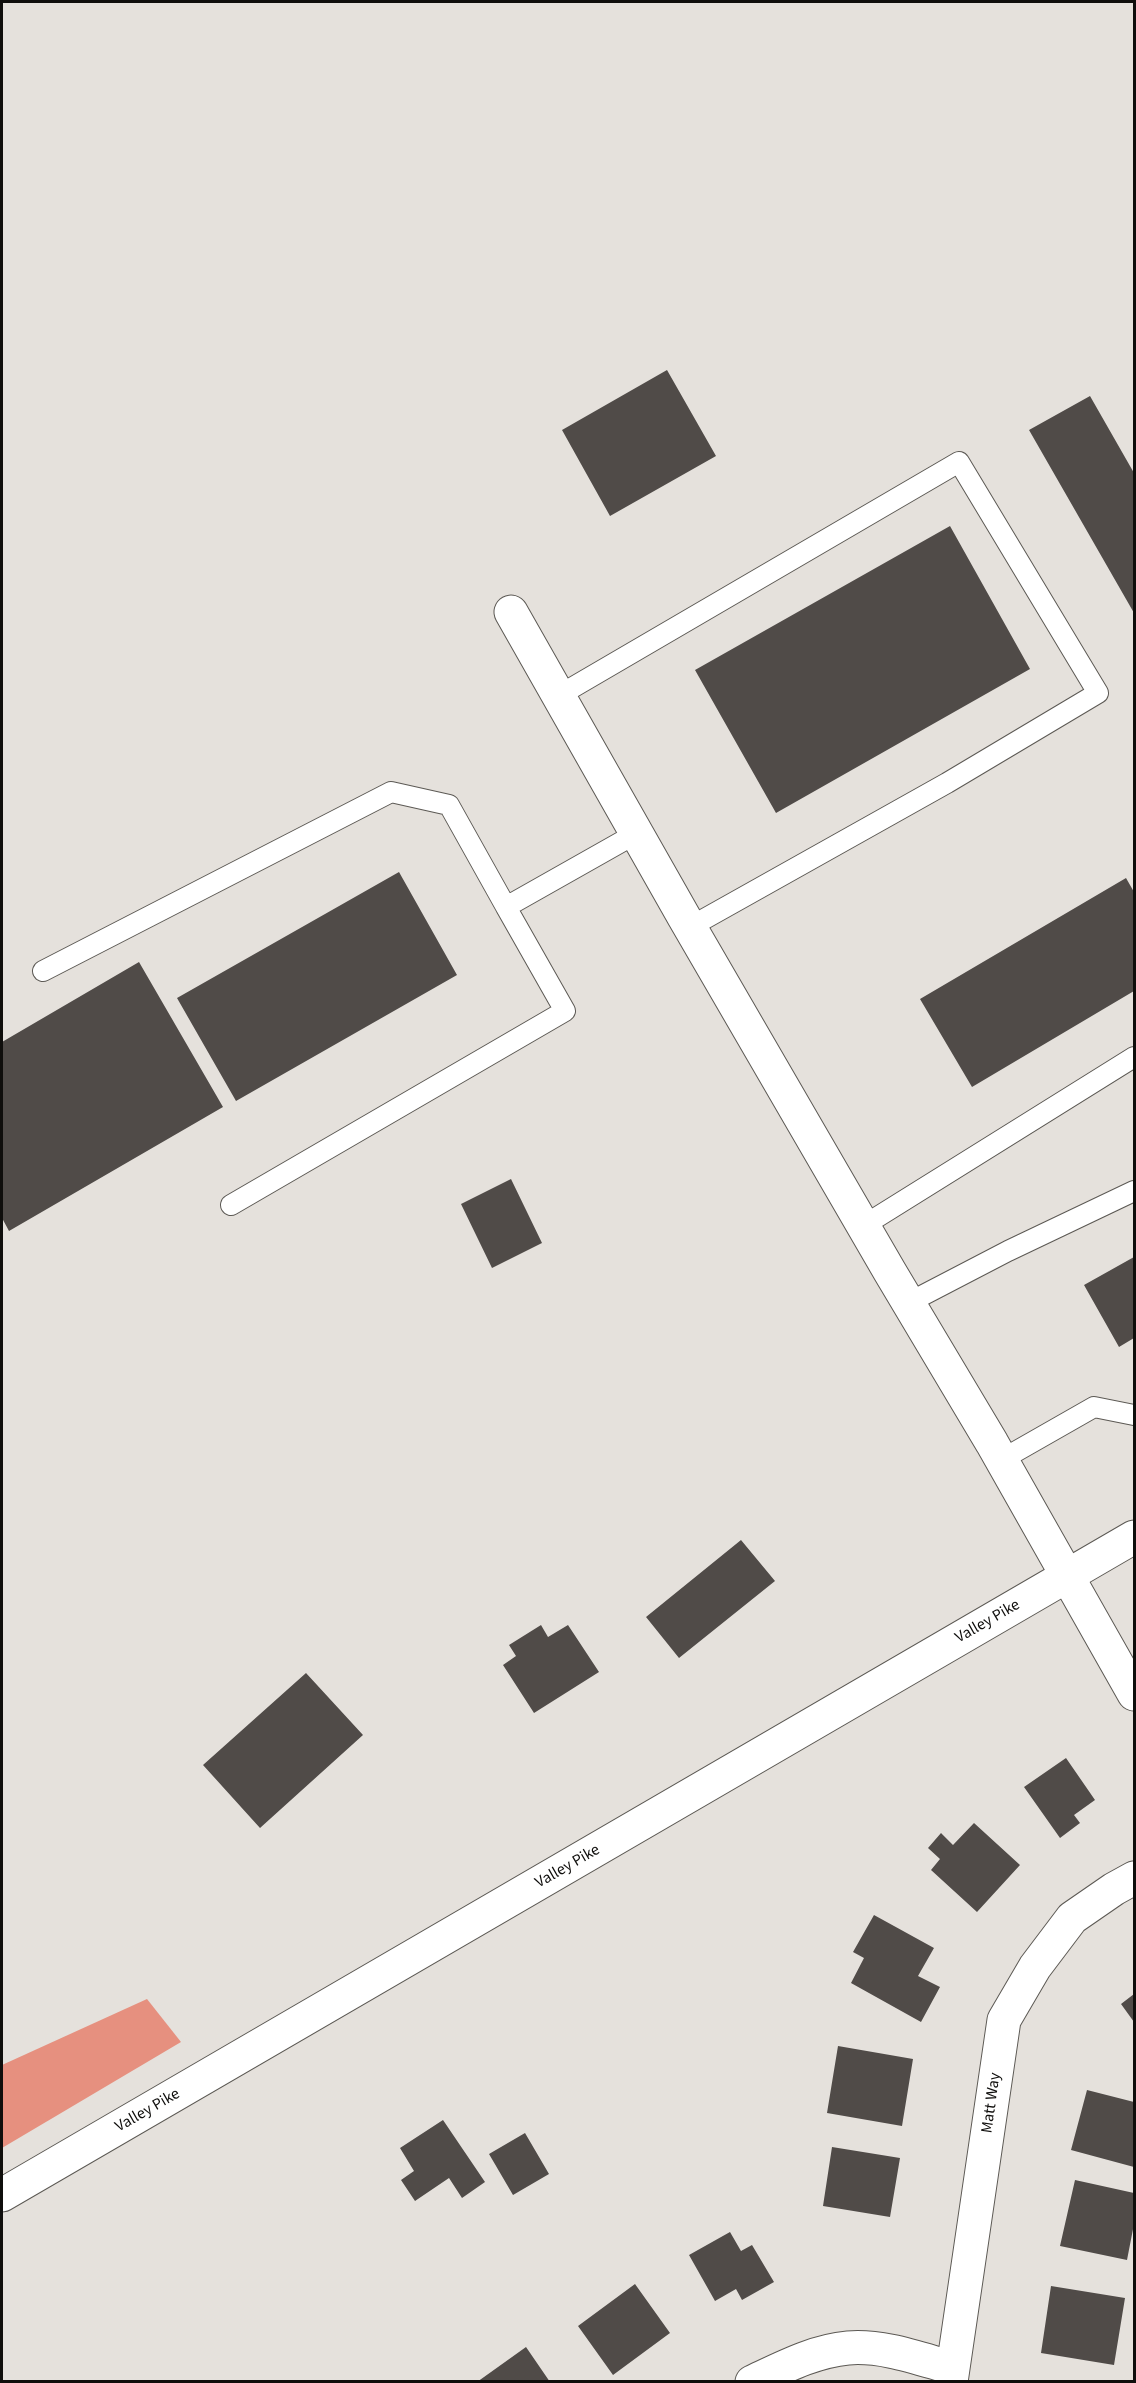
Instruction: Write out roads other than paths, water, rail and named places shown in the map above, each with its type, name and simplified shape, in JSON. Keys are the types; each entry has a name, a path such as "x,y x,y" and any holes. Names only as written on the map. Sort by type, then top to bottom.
{"street":[{"path":"511,612 690,927 1001,1460 1134,1694"},
{"name":"Valley Pike","path":"2,2195 1134,1537"},
{"name":"Matt Way","path":"952,2375 1004,2020 1035,1967 1072,1918 1134,1878"},
{"path":"752,2382 805,2358 849,2348 899,2352 952,2375"}],"lane":[{"path":"558,696 959,462 1098,693 947,783 690,927"},
{"path":"43,971 391,792 449,805 565,1011 231,1205"},
{"path":"506,907 637,833"},
{"path":"863,1226 1134,1057"},
{"path":"908,1304 1008,1251 1134,1191"},
{"path":"1001,1460 1094,1407 1134,1415"}]}
